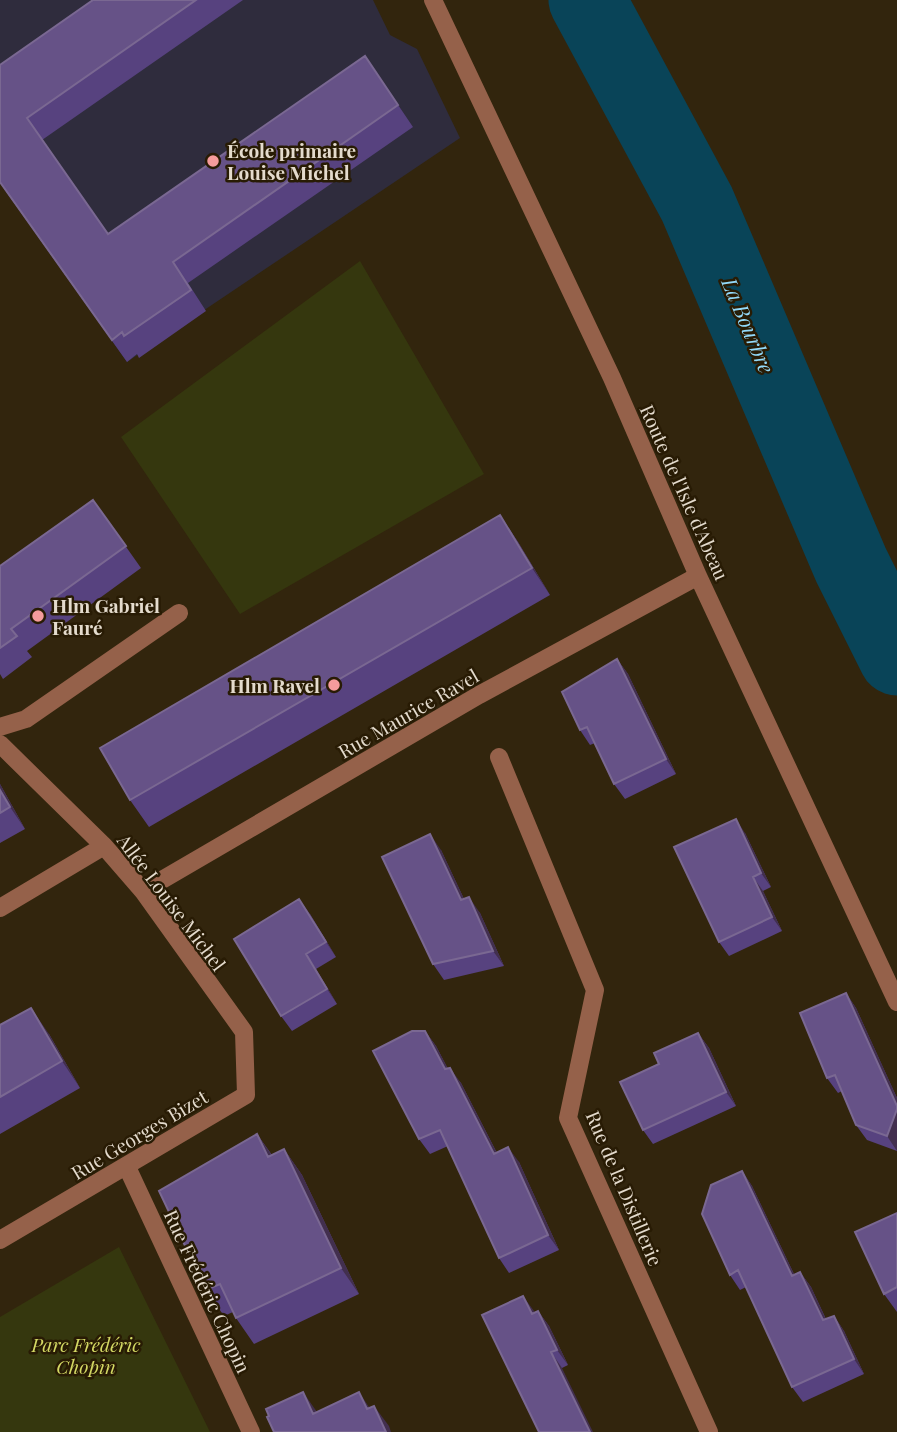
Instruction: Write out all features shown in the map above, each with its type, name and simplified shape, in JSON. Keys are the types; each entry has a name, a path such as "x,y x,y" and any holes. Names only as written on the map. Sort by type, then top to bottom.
{"street":[{"name":"Route de l'Isle d'Abeau","path":"433,0 612,378 698,576 897,1002"},
{"name":"Rue Maurice Ravel","path":"143,891 479,695 698,576"},
{"path":"0,727 26,719 179,613"},
{"name":"Allée Louise Michel","path":"0,744 104,846 143,891 244,1032"},
{"name":"Rue de la Distillerie","path":"499,757 595,990 568,1118 709,1432"},
{"path":"0,908 104,846"},
{"name":"Rue Georges Bizet","path":"0,1240 246,1095 244,1032"},
{"name":"Rue Frédéric Chopin","path":"127,1167 251,1432"}],"shaded area":[{"name":"École primaire Louise Michel","path":"0,0 373,0 390,35 417,49 460,138 127,362 0,183"}],"green space":[{"path":"360,261 484,474 240,614 121,437"},
{"name":"Parc Frédéric Chopin","path":"119,1247 210,1432 0,1432 0,1317"}],"building":[{"path":"93,0 196,0 27,118 108,234 365,56 398,105 173,262 191,290 124,336 122,332 112,340 0,182 0,65"},
{"path":"93,500 126,546 11,629 17,636 0,648 0,566"},
{"path":"500,515 532,568 130,800 100,748"},
{"path":"617,659 666,759 614,784 587,727 580,730 562,692"},
{"path":"0,790 10,807 0,813"},
{"path":"736,819 761,873 753,877 772,917 719,942 674,847"},
{"path":"430,834 461,900 469,897 493,951 433,964 382,857"},
{"path":"299,899 326,942 306,954 327,989 281,1016 234,939"},
{"path":"846,993 897,1106 887,1136 856,1125 835,1075 827,1078 800,1013"},
{"path":"31,1008 62,1061 0,1097 0,1025"},
{"path":"412,1031 425,1031 445,1069 450,1068 494,1154 508,1147 548,1235 499,1258 440,1130 419,1139 373,1051"},
{"path":"698,1033 726,1092 643,1130 620,1082 659,1064 654,1053"},
{"path":"257,1134 268,1157 284,1149 341,1268 236,1318 220,1284 206,1290 159,1191"},
{"path":"742,1171 792,1276 800,1272 823,1320 834,1316 854,1359 792,1387 738,1270 730,1275 702,1214 711,1185"},
{"path":"897,1213 897,1287 884,1294 855,1232"},
{"path":"523,1296 532,1314 538,1311 557,1350 551,1352 590,1432 539,1432 482,1315"},
{"path":"303,1392 313,1414 359,1392 367,1409 374,1406 386,1432 274,1432 266,1409"}],"waterway":[{"name":"La Bourbre","path":"587,0 697,204 851,565 897,657"}],"place":[{"name":"École primaire Louise Michel","path":"213,161"},
{"name":"Hlm Gabriel Fauré","path":"38,616"},
{"name":"Hlm Ravel","path":"334,685"}]}
